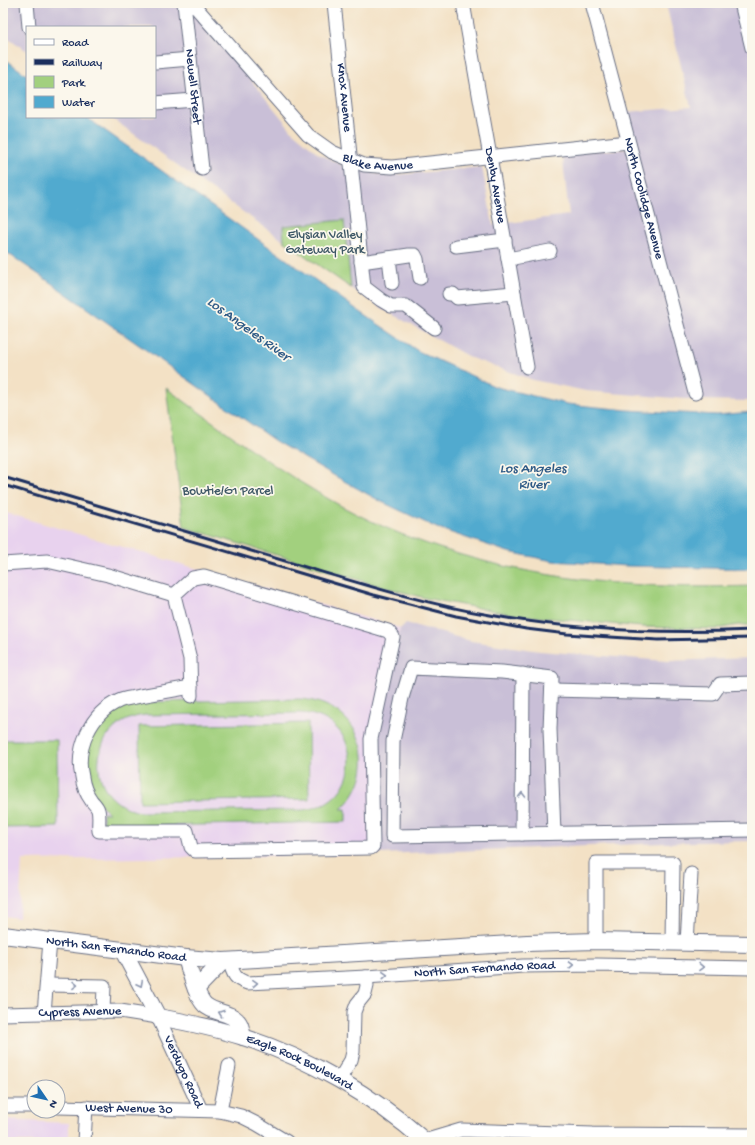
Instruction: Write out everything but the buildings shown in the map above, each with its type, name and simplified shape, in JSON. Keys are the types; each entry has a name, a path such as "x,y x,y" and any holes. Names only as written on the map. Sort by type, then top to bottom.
{"main road":[{"name":"North San Fernando Road","path":"3,935 186,958 226,961 527,943 596,942 752,944"},
{"name":"Verdugo Road","path":"123,950 158,1017"},
{"path":"186,958 196,989 202,1001 205,1005 215,1011 237,1020 243,1037"},
{"path":"196,989 226,961"},
{"name":"Eagle Rock Boulevard","path":"158,1017 193,1023 243,1037 305,1062 339,1080 384,1109 425,1141"}],"street":[{"path":"27,3 29,26"},
{"name":"Newell Street","path":"184,3 202,169"},
{"name":"Blake Avenue","path":"192,3 308,135 332,152 364,165 392,167 628,142"},
{"name":"Knox Avenue","path":"334,3 364,287 391,306 406,306 434,328"},
{"name":"Denby Avenue","path":"463,3 527,367"},
{"name":"North Coolidge Avenue","path":"592,3 695,393"},
{"path":"741,3 752,47"},
{"path":"156,62 190,59"},
{"path":"156,103 194,100"},
{"path":"456,246 505,240"},
{"path":"508,259 550,251"},
{"path":"361,262 415,255 420,278"},
{"path":"389,258 392,283"},
{"path":"449,294 453,294 457,298 514,293"},
{"path":"3,564 48,561 108,575 174,595"},
{"path":"204,576 388,631 393,637 372,739 373,846 371,848 195,851 191,847 187,831 99,831 98,809 85,790 80,770 82,749 87,734 98,716 109,706 120,700 191,691 190,659 174,595 193,578 204,576"},
{"path":"554,833 550,729 552,678 502,672 411,668 402,698 393,741 392,836 752,830"},
{"path":"522,834 523,674"},
{"path":"552,690 713,694 720,684 752,683"},
{"path":"596,942 596,862 673,864 679,943"},
{"path":"679,943 691,874"},
{"path":"44,1013 50,941"},
{"name":"North San Fernando Road","path":"226,961 235,977 247,983 366,977 523,966 597,965 752,968"},
{"path":"339,1080 351,1060 353,1052 354,1012 357,1004 365,994 367,986 366,977"},
{"path":"47,985 104,986 103,1012"},
{"name":"Cypress Avenue","path":"3,1014 120,1012 158,1017"},
{"name":"Verdugo Road","path":"158,1017 201,1110 220,1111 241,1116 258,1124 286,1142"},
{"path":"220,1111 229,1066"},
{"path":"3,1106 26,1106"},
{"name":"West Avenue 30","path":"66,1107 201,1110"},
{"path":"84,1142 86,1107"},
{"path":"425,1141 461,1130 593,1134 752,1135"}],"shaded area":[{"path":"3,3 184,3 211,31 293,132 319,154 344,166 385,176 482,167 493,225 569,215 562,152 634,149 626,112 691,107 666,4 744,3 752,36 752,401 699,400 586,391 533,380 471,358 390,313 351,288 344,220 283,226 284,241 111,118 156,118 156,26 26,26 26,50 3,34"},
{"path":"3,512 400,628 377,740 380,854 22,860 19,918 3,916"},
{"path":"406,623 471,641 540,651 667,661 752,658 752,841 380,854 377,740 400,629"},
{"path":"3,1120 69,1123 69,1142 3,1142"}],"green space":[{"name":"Elysian Valley Gateway Park","path":"344,220 351,288 284,241 283,226"},
{"name":"Bowtie/G1 Parcel","path":"166,388 252,450 318,493 389,529 439,548 489,563 541,573 593,581 646,585 699,587 752,586 752,625 738,625 716,629 642,627 517,615 425,598 376,585 184,527"},
{"path":"300,699 321,703 338,712 351,725 360,740 363,757 362,775 354,793 341,809 346,809 346,822 103,827 103,813 109,813 97,801 86,775 88,746 96,728 110,714 127,705 146,702","holes":["301,713 322,718 338,729 347,744 350,761 347,778 338,793 323,804 302,810 140,812 121,805 108,792 100,777 99,761 103,745 112,731 126,720 146,715"]},
{"path":"308,723 309,799 140,802 139,726"},
{"path":"3,740 57,740 58,827 3,828"}],"water":[{"name":"Los Angeles River","path":"3,58 26,74 26,118 87,118 359,311 418,351 496,387 567,404 627,410 717,415 752,412 752,569 627,566 553,561 508,552 437,528 380,501 275,441 3,250"}],"railway":[{"path":"3,477 361,584 464,610 555,625 588,628 686,632 752,630"},
{"path":"3,485 374,595 456,616 526,629 567,634 658,640 752,638"}]}
